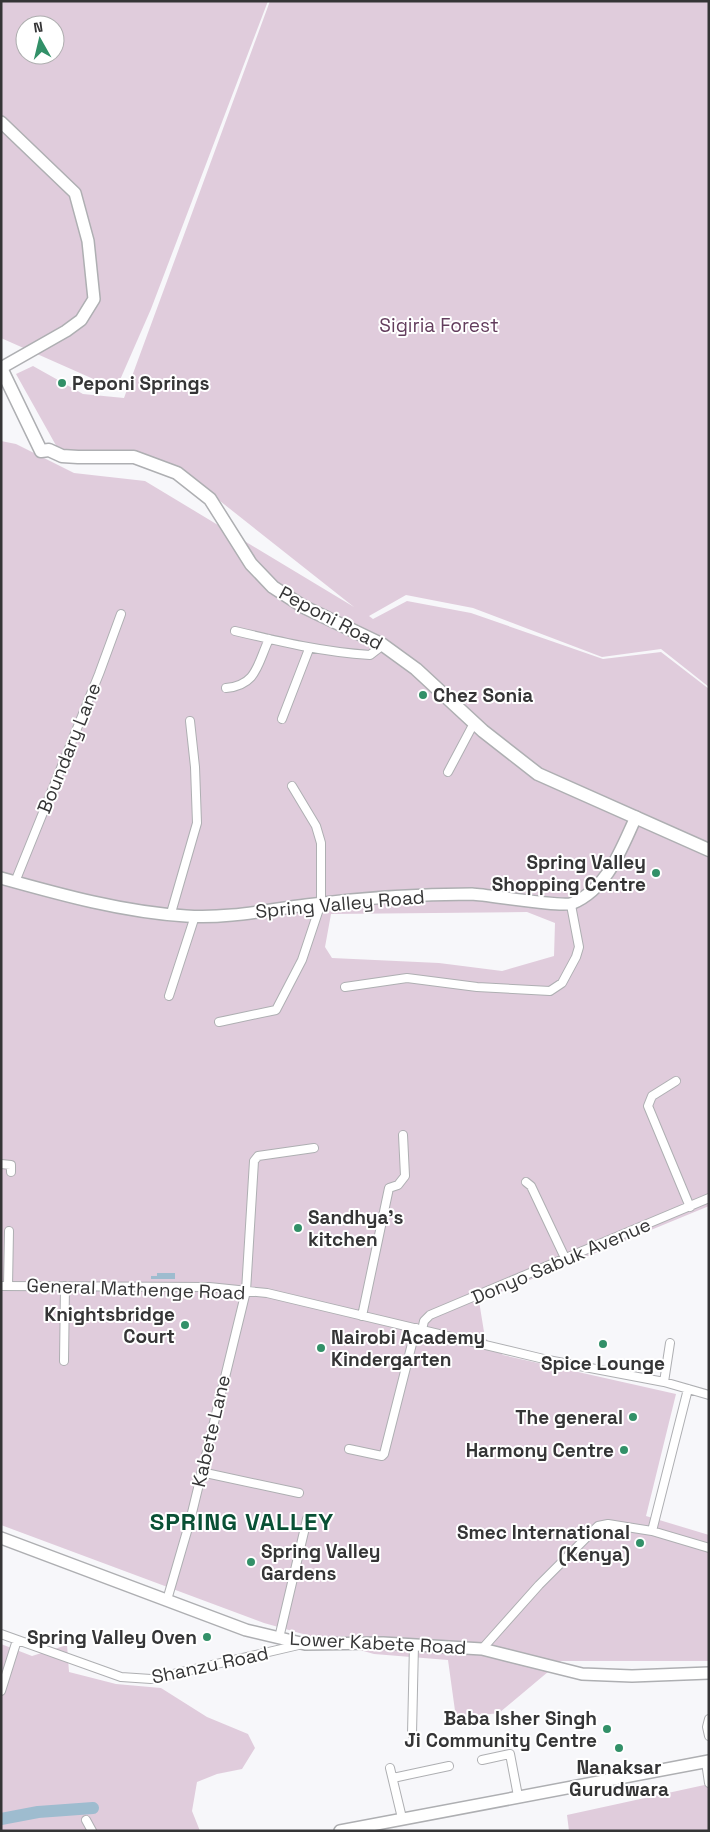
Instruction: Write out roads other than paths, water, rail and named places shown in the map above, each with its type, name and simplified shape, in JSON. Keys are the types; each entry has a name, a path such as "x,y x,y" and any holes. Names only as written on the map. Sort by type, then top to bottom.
{"main road":[{"name":"Peponi Road","path":"1,368 41,451 49,450 62,456 134,457 177,473 210,499 251,564 272,587 304,607 383,645 416,669 474,723 538,774 709,850"}],"street":[{"path":"1,122 75,193 88,241 94,299 81,320 66,332 1,368"},
{"name":"Boundary Lane","path":"15,882 99,674 121,614"},
{"path":"236,632 309,649 370,655 383,645"},
{"path":"226,688 241,686 250,680 268,640"},
{"path":"282,719 309,649"},
{"path":"171,913 197,823 195,767 190,721"},
{"path":"448,772 474,723"},
{"path":"218,1022 276,1010 302,960 321,904 321,843 316,826 292,786"},
{"path":"345,988 407,978 477,987 550,991 562,983 576,957 579,947 571,905 591,892 611,871 636,817"},
{"name":"Spring Valley Road","path":"1,878 102,905 195,916 221,916 377,898 474,894 571,905"},
{"path":"169,996 195,916"},
{"path":"676,1081 652,1096 648,1106 690,1207"},
{"path":"362,1316 389,1188 398,1185 405,1176 403,1135"},
{"name":"Kabete Lane","path":"167,1600 190,1521 246,1291 254,1161 258,1156 314,1148"},
{"path":"1,1164 11,1165 11,1172"},
{"path":"526,1182 531,1186 566,1260"},
{"name":"Donyo Sabuk Avenue","path":"419,1329 430,1315 566,1260 709,1198"},
{"path":"5,1286 9,1231"},
{"name":"General Mathenge Road","path":"5,1286 208,1287 267,1293 548,1360 664,1382 709,1395"},
{"path":"64,1361 65,1286"},
{"path":"349,1449 382,1456 384,1454 419,1329"},
{"path":"664,1382 670,1343"},
{"path":"652,1531 688,1389"},
{"path":"201,1472 299,1493"},
{"path":"280,1638 307,1519"},
{"path":"482,1649 539,1585 598,1526 608,1524 652,1531 709,1548"},
{"name":"Lower Kabete Road","path":"1,1538 246,1630 305,1644 414,1644 482,1649 582,1674 632,1676 709,1673"},
{"name":"Shanzu Road","path":"1,1634 121,1676 139,1680 152,1680 305,1644"},
{"path":"1,1691 17,1640"},
{"path":"412,1734 414,1644"},
{"path":"709,1719 707,1727 709,1736"},
{"path":"482,1760 510,1754 518,1796"},
{"path":"340,1831 518,1796 707,1762 709,1782"},
{"path":"393,1778 449,1766"},
{"path":"390,1768 402,1818"},
{"path":"86,1820 92,1831"}],"water":[{"path":"157,1273 175,1273 175,1279 151,1279 151,1276 157,1276"}],"waterway":[{"path":"1,1819 38,1812 93,1808"}],"place":[{"name":"Peponi Springs","path":"62,383"},
{"name":"Chez Sonia","path":"423,695"},
{"name":"Spring Valley Shopping Centre","path":"656,873"},
{"name":"Sandhya’s kitchen","path":"298,1228"},
{"name":"Knightsbridge Court","path":"185,1325"},
{"name":"Spice Lounge","path":"603,1344"},
{"name":"Nairobi Academy Kindergarten","path":"321,1348"},
{"name":"The general","path":"633,1417"},
{"name":"Harmony Centre","path":"624,1450"},
{"name":"Smec International (Kenya)","path":"640,1543"},
{"name":"Spring Valley Gardens","path":"251,1562"},
{"name":"Spring Valley Oven","path":"207,1637"},
{"name":"Baba Isher Singh Ji Community Centre","path":"607,1729"},
{"name":"Nanaksar Gurudwara","path":"619,1748"}],"district":[{"name":"SPRING VALLEY","path":"242,1521"}],"park label":[{"name":"Sigiria Forest","path":"439,325"}]}
